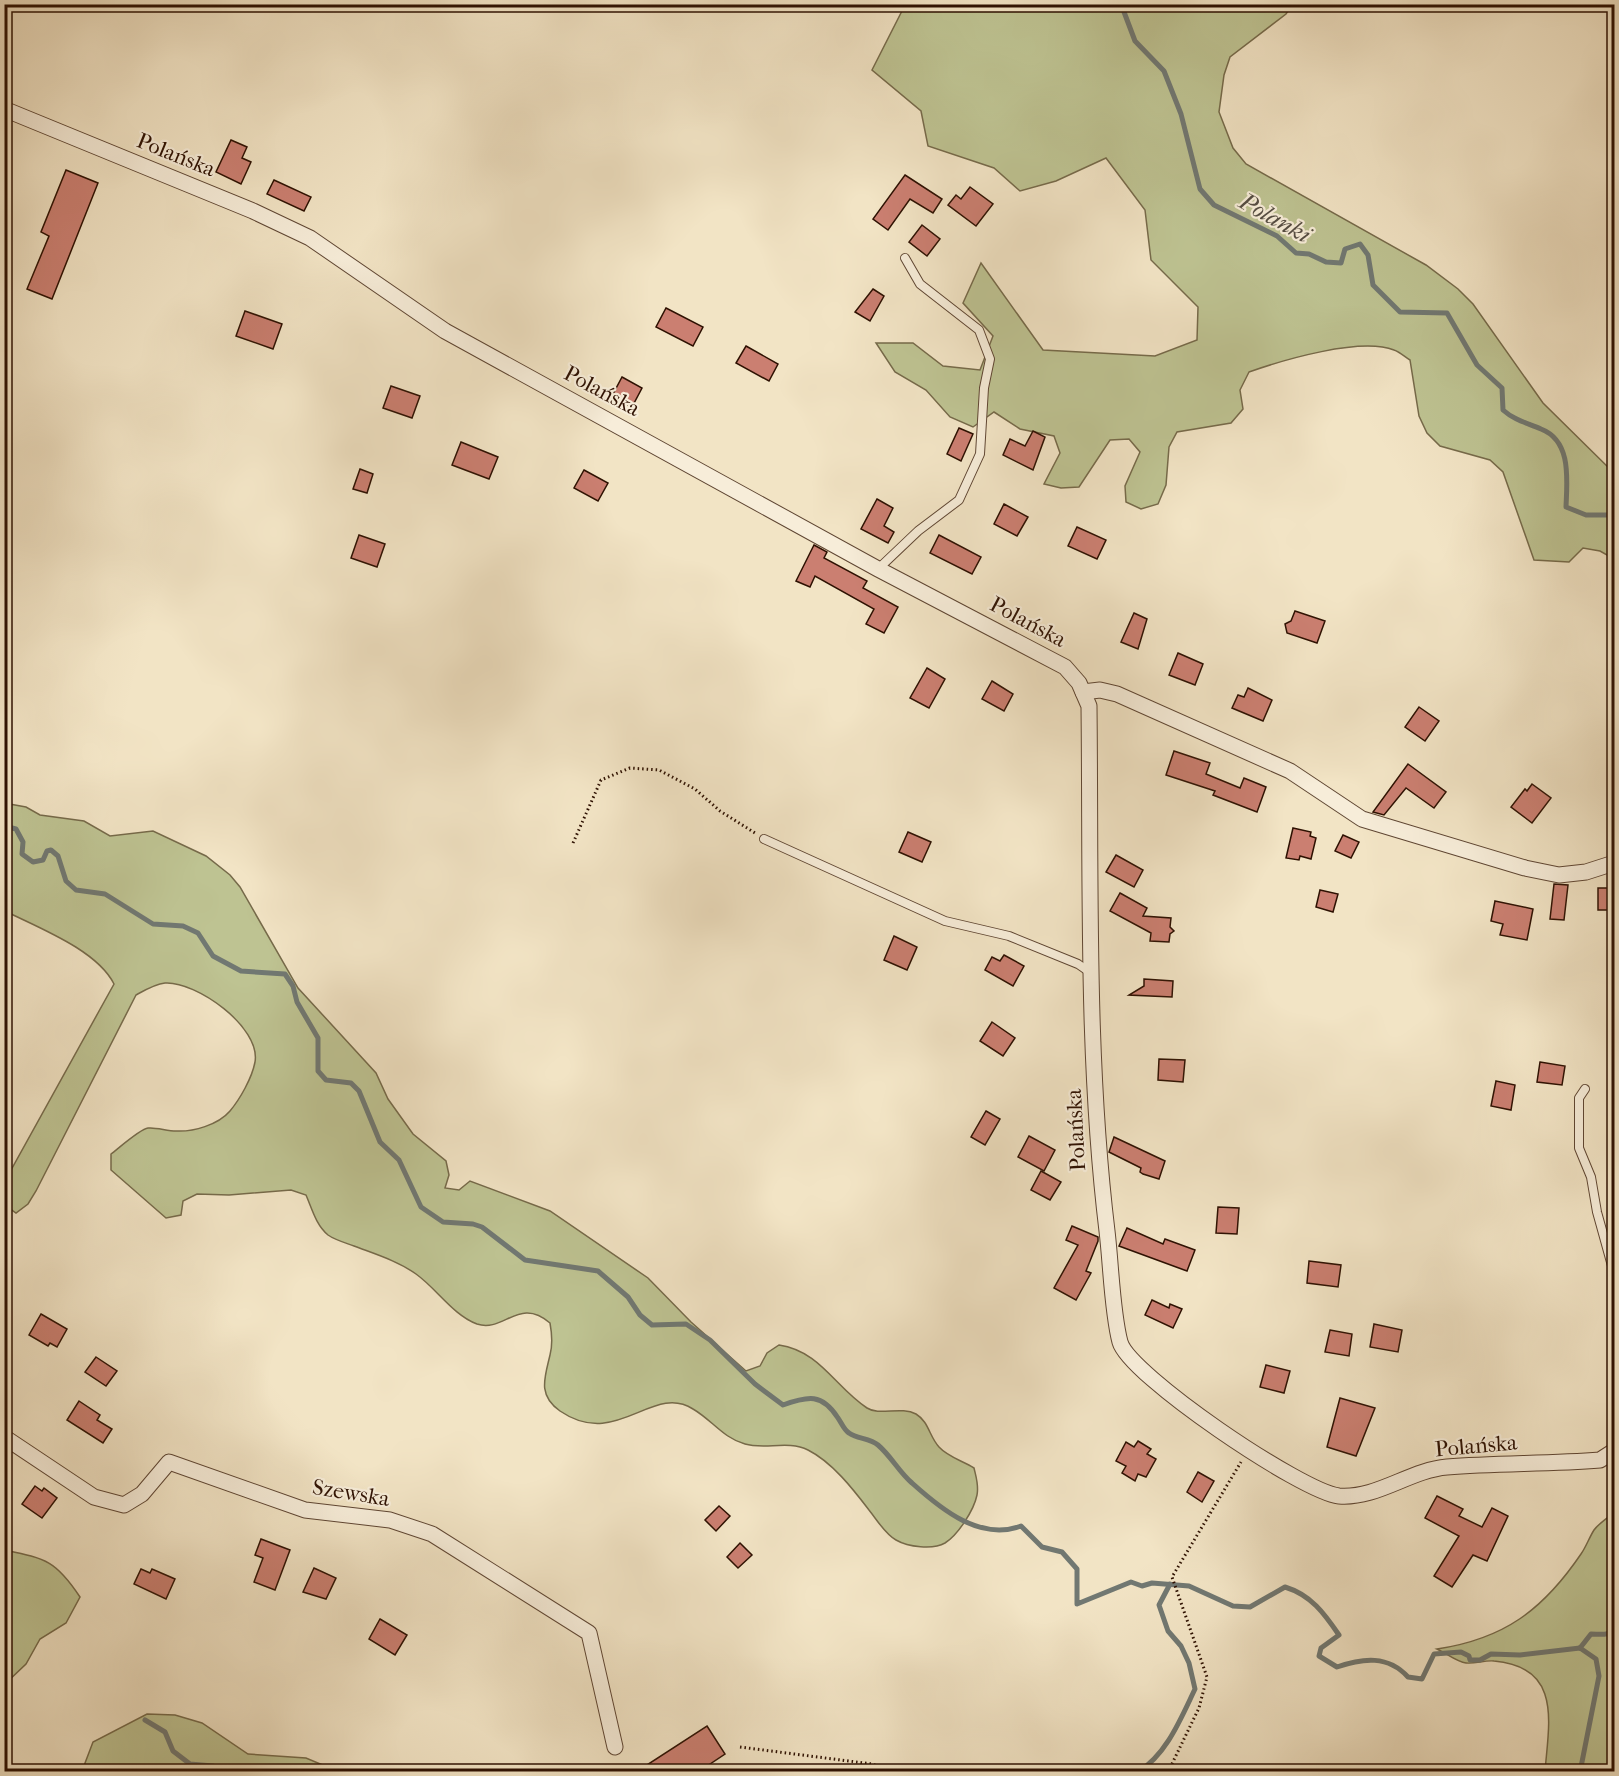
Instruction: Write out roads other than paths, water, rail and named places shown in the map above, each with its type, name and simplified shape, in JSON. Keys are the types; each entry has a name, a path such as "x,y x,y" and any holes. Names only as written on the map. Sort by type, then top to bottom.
{"street":[{"name":"Polańska","path":"4,109 253,211 310,238 445,330 878,569 1065,667 1079,684 1089,706 1092,974 1099,1162 1120,1346 1158,1384 1248,1451 1316,1490 1338,1496 1359,1495 1444,1467 1600,1460 1614,1451"},
{"path":"1083,692 1100,690 1117,694 1216,736 1290,771 1362,819 1525,868 1559,875 1586,872 1614,863"},
{"name":"Szewska","path":"4,1437 94,1497 124,1505 142,1494 169,1462 305,1510 390,1520 432,1534 589,1633 615,1747"}],"lane":[{"path":"878,569 918,531 959,500 980,454 984,388 990,360 979,330 920,284 905,258"},
{"path":"764,839 945,921 1009,936 1077,964 1092,974"},
{"path":"1585,1089 1579,1098 1579,1148 1591,1177 1597,1212 1614,1273"}],"waterway":[{"name":"Polanki","path":"1121,4 1135,41 1164,71 1181,114 1200,189 1214,205 1277,236 1296,253 1309,254 1326,262 1341,263 1345,249 1360,244 1368,255 1373,285 1400,312 1447,313 1477,365 1502,388 1503,410 1516,419 1541,429 1558,442 1563,452 1567,474 1566,507 1586,515 1614,515"},
{"path":"4,826 16,829 23,842 22,854 33,862 43,860 47,851 51,850 58,856 66,881 76,890 105,894 153,924 183,926 198,933 213,956 241,971 285,974 293,986 297,1002 318,1038 318,1071 326,1080 351,1083 359,1091 380,1142 399,1160 421,1207 443,1222 473,1224 482,1227 525,1260 598,1271 628,1297 640,1315 652,1325 686,1324 710,1340 755,1384 783,1405 807,1399 826,1404 847,1432 878,1445 907,1479 949,1512 976,1526 991,1529 1006,1530 1021,1526 1042,1547 1062,1552 1077,1569 1077,1604 1131,1582 1142,1586 1152,1583 1189,1586 1233,1606 1250,1607 1285,1587 1310,1600 1339,1635 1321,1648 1319,1656 1337,1667 1366,1660 1384,1662 1408,1677 1422,1679 1434,1654 1461,1652 1469,1656 1470,1660 1480,1660 1491,1654 1520,1655 1580,1648"},
{"path":"1138,1772 1157,1756 1165,1745 1195,1689 1189,1663 1181,1646 1168,1631 1159,1605 1170,1584"},
{"path":"1580,1648 1591,1634 1604,1634 1612,1630 1614,1627 1610,1617 1614,1610"},
{"path":"1580,1648 1596,1659 1599,1676 1580,1772"},
{"path":"145,1720 165,1732 173,1751 190,1764 213,1766 219,1772"}]}
